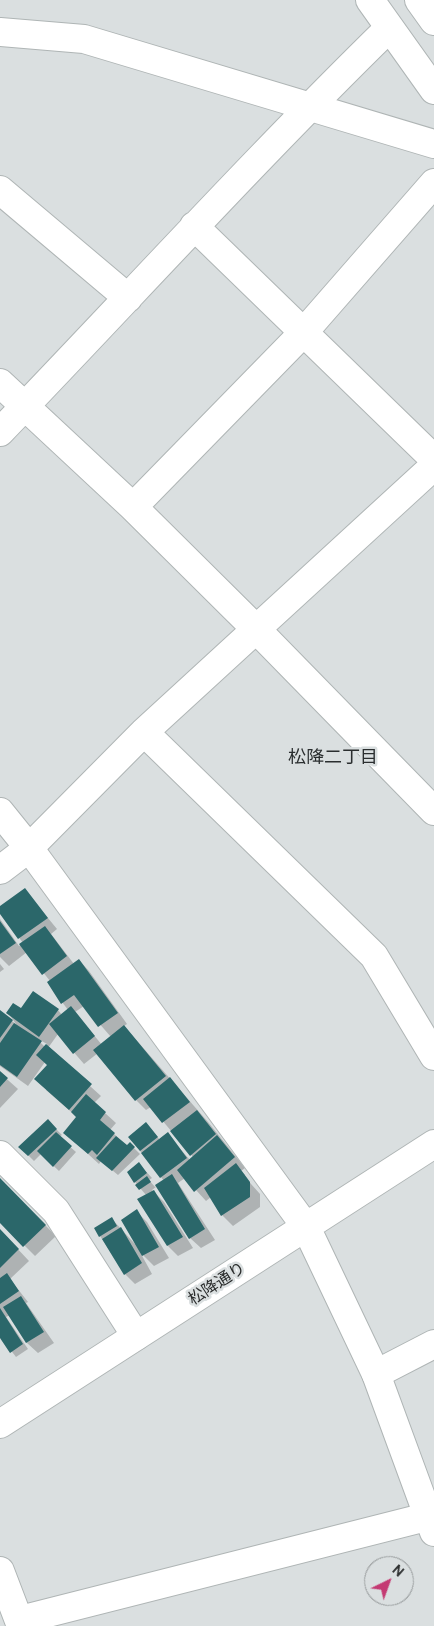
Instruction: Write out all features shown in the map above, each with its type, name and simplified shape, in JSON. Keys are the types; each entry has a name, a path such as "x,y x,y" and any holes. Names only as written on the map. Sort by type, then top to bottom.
{"street":[{"path":"370,0 434,90"},
{"path":"419,0 434,21"},
{"path":"0,432 310,105 389,28"},
{"path":"0,32 84,39 310,105 434,144"},
{"path":"133,507 302,333 434,183"},
{"path":"0,190 128,298"},
{"path":"194,226 302,333 434,459"},
{"path":"0,382 133,507 256,628 434,811"},
{"path":"0,870 29,848 144,732 434,466"},
{"path":"144,732 374,956 434,1056"},
{"path":"0,812 29,848 306,1227 376,1374 432,1521 20,1623 0,1571"},
{"name":"松降通り","path":"2,1418 136,1336 434,1144"},
{"path":"0,1155 56,1211 136,1336"},
{"path":"376,1374 434,1344"}],"building":[{"path":"25,888 48,918 18,939 0,914 0,906"},
{"path":"0,921 16,943 0,954"},
{"path":"45,926 67,956 42,975 19,944"},
{"path":"79,959 118,1013 98,1027 74,995 61,1004 47,982"},
{"path":"33,991 59,1009 39,1037 6,1013 13,1003 21,1008"},
{"path":"71,1006 95,1036 73,1054 49,1024"},
{"path":"0,1010 13,1020 0,1038"},
{"path":"14,1023 42,1041 17,1077 0,1065 0,1043"},
{"path":"124,1025 166,1076 135,1101 93,1050"},
{"path":"46,1044 92,1084 69,1110 34,1079 47,1065 36,1055"},
{"path":"0,1071 8,1078 0,1087"},
{"path":"170,1077 190,1102 162,1123 143,1099"},
{"path":"86,1094 106,1112 100,1120 115,1133 97,1155 92,1150 88,1154 63,1133 76,1117 71,1112"},
{"path":"197,1110 216,1134 190,1156 170,1131"},
{"path":"48,1119 57,1129 28,1156 18,1147"},
{"path":"146,1122 158,1137 140,1151 128,1137"},
{"path":"56,1132 72,1146 53,1167 37,1151"},
{"path":"168,1132 187,1158 160,1178 141,1153"},
{"path":"217,1135 235,1157 194,1192 177,1170"},
{"path":"116,1136 127,1145 130,1142 135,1147 112,1171 96,1158"},
{"path":"139,1162 147,1173 134,1183 127,1172"},
{"path":"236,1163 250,1182 250,1197 221,1216 204,1188"},
{"path":"172,1174 205,1229 189,1239 155,1185"},
{"path":"147,1176 151,1182 139,1190 135,1185"},
{"path":"0,1178 46,1225 23,1247 0,1223"},
{"path":"154,1190 183,1237 167,1246 137,1199"},
{"path":"137,1209 159,1247 142,1256 121,1220"},
{"path":"112,1217 117,1226 99,1237 94,1228"},
{"path":"121,1227 142,1263 124,1275 102,1239"},
{"path":"0,1229 19,1249 0,1268"},
{"path":"7,1273 19,1291 0,1304 0,1278"},
{"path":"21,1296 44,1332 26,1343 3,1307"},
{"path":"0,1308 23,1344 10,1353 0,1338"}],"district":[{"name":"松降二丁目","path":"333,758"}]}
